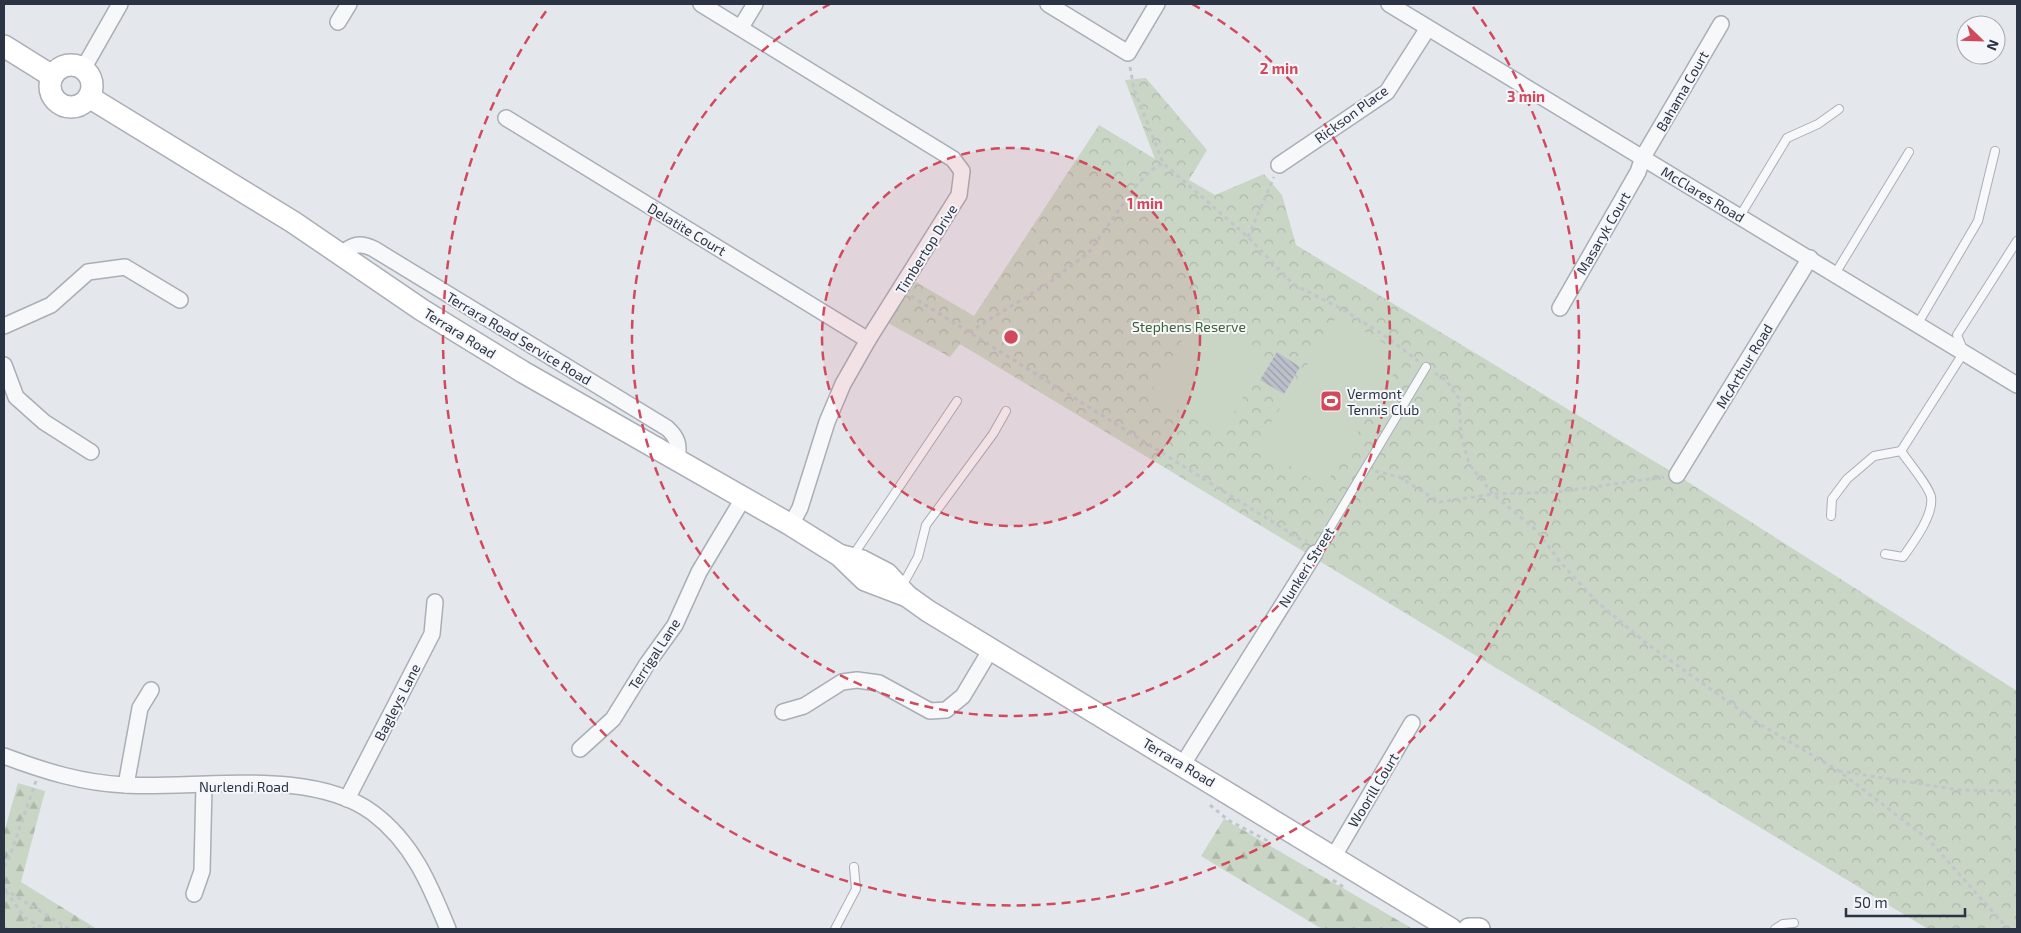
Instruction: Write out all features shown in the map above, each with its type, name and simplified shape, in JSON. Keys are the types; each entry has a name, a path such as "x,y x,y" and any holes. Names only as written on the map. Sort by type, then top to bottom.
{"main road":[{"path":"4,46 52,76"},
{"path":"70,65 83,69 92,81 89,97 78,106 71,108 60,105 50,94 52,76 63,66 70,65"},
{"name":"Terrara Road","path":"89,97 293,222 422,310 515,367 677,458 791,525 846,559 866,580 902,593 1451,929"},
{"path":"1469,929 1480,929"}],"street":[{"path":"83,69 120,4"},
{"path":"338,22 349,4"},
{"name":"Timbertop Drive","path":"701,4 953,159 962,170 959,195 868,340 843,384 828,422 800,508 791,525"},
{"path":"740,27 755,4"},
{"path":"1048,4 1128,53 1157,4"},
{"name":"McClares Road","path":"1389,4 1405,8 1428,28 2017,385"},
{"name":"Bahama Court","path":"1643,157 1721,24"},
{"name":"Rickson Place","path":"1279,165 1387,92 1428,28"},
{"name":"Delatite Court","path":"506,118 868,340"},
{"name":"Masaryk Court","path":"1560,308 1638,172 1643,157"},
{"name":"McArthur Road","path":"1677,475 1810,258"},
{"path":"4,326 51,304 88,272 126,267 180,300"},
{"path":"4,365 16,397 44,422 91,452"},
{"name":"Terrigal Lane","path":"580,749 613,719 647,664 675,625 699,572 744,497"},
{"name":"Nunkeri Street","path":"1183,764 1317,548"},
{"name":"Bagleys Lane","path":"347,799 432,634 435,602"},
{"path":"783,712 804,706 842,682 857,680 879,684 930,711 946,710 963,696 992,649"},
{"path":"126,785 140,708 151,690"},
{"name":"Woorill Court","path":"1334,856 1412,723"},
{"name":"Nurlendi Road","path":"4,756 40,770 81,781 126,785 275,784 309,788 347,799 372,812 391,829 410,851 426,875 448,929"},
{"path":"194,894 202,870 204,785"}],"lane":[{"path":"1740,216 1787,138 1818,124 1839,109"},
{"path":"1917,325 1978,221 1995,151"},
{"path":"1835,274 1909,152"},
{"path":"1831,516 1832,499 1847,479 1874,456 1901,451 1964,352 1957,335 2017,241"},
{"name":"Nunkeri Street","path":"1317,548 1426,368"},
{"path":"846,559 957,401"},
{"path":"902,593 918,557 926,525 993,434 1006,411"},
{"path":"1885,554 1903,557 1920,533 1930,506 1931,496 1901,451"},
{"path":"835,929 856,889 854,867"},
{"path":"1775,929 1783,924 1794,923"}],"path":[{"path":"1128,53 1134,89 1163,163 1248,237 1294,284 1342,309 1385,336 1426,368 1446,380 1459,399 1461,435 1469,464 1494,494 1536,530 1561,563 1595,600 1646,642 1758,723 1839,771 1929,840 2008,929"},
{"path":"970,332 1049,283 1089,252 1136,186 1150,171 1163,163"},
{"path":"1248,237 1279,165"},
{"path":"901,290 1317,548"},
{"path":"1364,471 1377,471 1399,477 1440,502 1494,494 1557,492 1677,475"},
{"path":"4,867 12,850 40,770"},
{"path":"1839,771 1959,790 2017,791"},
{"path":"4,888 25,918 44,929"},
{"path":"4,888 70,929"}],"green space":[{"name":"Stephens Reserve","path":"1146,78 1207,150 1189,180 1215,195 1264,174 1282,195 1296,245 1677,475 2017,691 2017,929 1928,929 960,344 950,357 888,323 916,282 974,316 1099,125 1155,159 1125,80"},
{"name":"Vermont Tennis Club","path":"1338,315 1405,356 1324,487 1257,445"},
{"path":"1196,317 1266,359 1220,435 1150,393"},
{"path":"18,783 45,791 21,882 97,929 4,929 4,833"},
{"path":"1224,819 1413,929 1322,929 1201,856"}],"building":[{"path":"1277,352 1300,367 1284,394 1260,380"}],"place":[{"name":"Vermont Tennis Club","path":"1331,401"}]}
